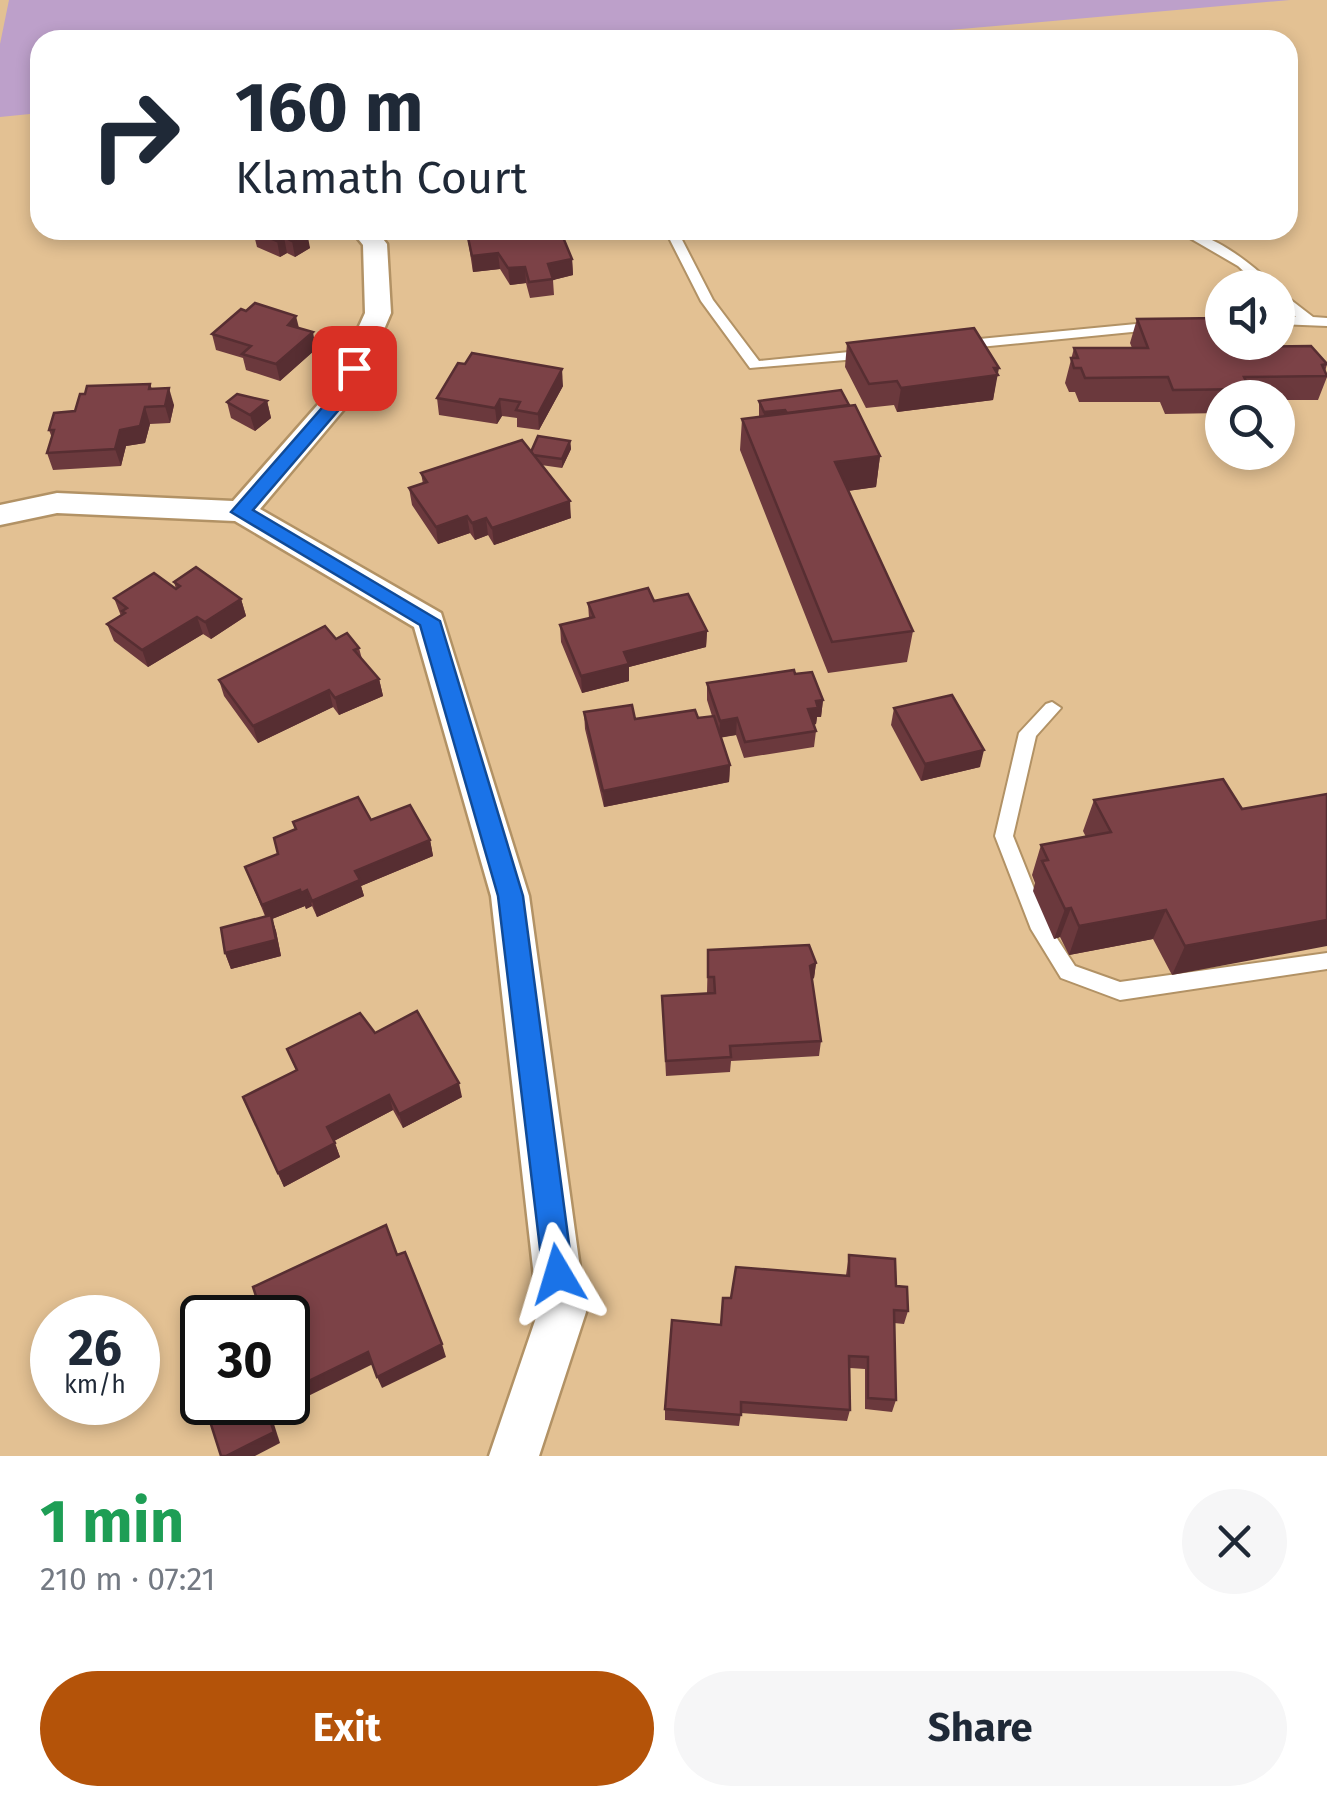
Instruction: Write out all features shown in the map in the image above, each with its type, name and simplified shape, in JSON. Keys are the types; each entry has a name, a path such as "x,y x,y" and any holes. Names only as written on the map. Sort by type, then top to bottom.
{"street":[{"path":"241,512 342,396 378,313 375,244 372,240"},
{"path":"0,515 56,503 241,512 429,621 505,878 562,1312 514,1456"}],"lane":[{"path":"675,240 707,301 756,364 892,352"},
{"path":"1201,240 1251,270"},
{"path":"1295,309 1308,320"},
{"path":"1295,320 1327,322"},
{"path":"950,346 1164,326"},
{"path":"1052,708 1028,733 1004,836 1041,929 1068,972 1120,991 1327,961"}],"shaded area":[{"path":"9,0 1290,0 950,30 30,30 30,114 0,117 0,44"}],"building":[{"path":"469,240 564,240 572,259 548,264 553,279 529,282 525,267 508,268 498,253 472,256"},
{"path":"255,303 296,316 288,325 313,332 276,364 242,354 251,346 212,334 241,309 246,311"},
{"path":"1205,318 1205,360 1295,360 1295,346 1311,346 1327,364 1322,365 1327,376 1205,380 1205,390 1173,390 1168,377 1085,378 1081,368 1074,368 1071,358 1078,358 1074,348 1148,348 1137,319"},
{"path":"974,328 999,368 994,368 998,375 901,388 897,381 869,384 847,343"},
{"path":"472,353 562,369 538,414 516,410 520,402 500,399 495,408 437,398 458,363 465,364"},
{"path":"150,384 149,389 169,388 165,406 145,407 140,426 120,430 115,449 47,453 54,413 75,411 87,386"},
{"path":"841,390 849,405 764,412 759,401"},
{"path":"237,394 267,401 250,415 227,402"},
{"path":"855,405 880,456 835,462 913,631 832,642 742,419"},
{"path":"538,436 570,441 562,459 533,455"},
{"path":"522,440 570,501 492,528 486,518 472,523 467,516 436,527 409,488 427,482 421,473"},
{"path":"196,567 241,599 205,622 197,617 142,650 107,624 127,608 114,598 154,573 176,589 180,586 174,582"},
{"path":"648,588 654,601 688,594 707,631 624,652 629,664 581,676 560,625 594,617 588,603"},
{"path":"325,626 336,639 347,633 359,648 354,650 379,679 335,698 329,690 253,726 219,680"},
{"path":"794,670 795,674 812,672 823,700 816,701 818,708 808,709 816,731 745,742 737,718 720,721 707,683"},
{"path":"952,695 984,750 925,764 894,708"},
{"path":"632,705 635,719 695,710 698,718 714,716 730,765 603,791 584,712"},
{"path":"1223,779 1242,809 1327,794 1327,920 1185,946 1166,910 1079,926 1071,908 1065,909 1042,861 1048,860 1041,845 1111,832 1094,800"},
{"path":"358,797 371,820 410,805 430,840 355,871 360,880 312,901 307,890 300,890 262,905 245,867 278,854 274,838 296,829 293,822"},
{"path":"271,915 276,940 225,953 221,928"},
{"path":"809,945 816,963 810,966 821,1041 730,1046 731,1057 666,1061 662,996 715,993 714,977 708,977 708,950"},
{"path":"417,1011 459,1083 399,1114 389,1095 327,1127 335,1143 278,1173 243,1097 297,1070 287,1049 360,1013 375,1033"},
{"path":"386,1225 397,1255 405,1252 442,1344 377,1377 368,1352 310,1380 310,1295 256,1295 253,1287"},
{"path":"849,1255 895,1259 896,1286 907,1287 908,1311 894,1310 896,1400 868,1398 868,1357 849,1356 850,1410 741,1402 741,1415 665,1409 672,1320 721,1325 723,1298 731,1298 736,1267 849,1276"},
{"path":"211,1425 272,1425 274,1432 221,1456"}],"route":[{"path":"354,368 342,396 241,512 429,621 510,896 558,1274"}]}
